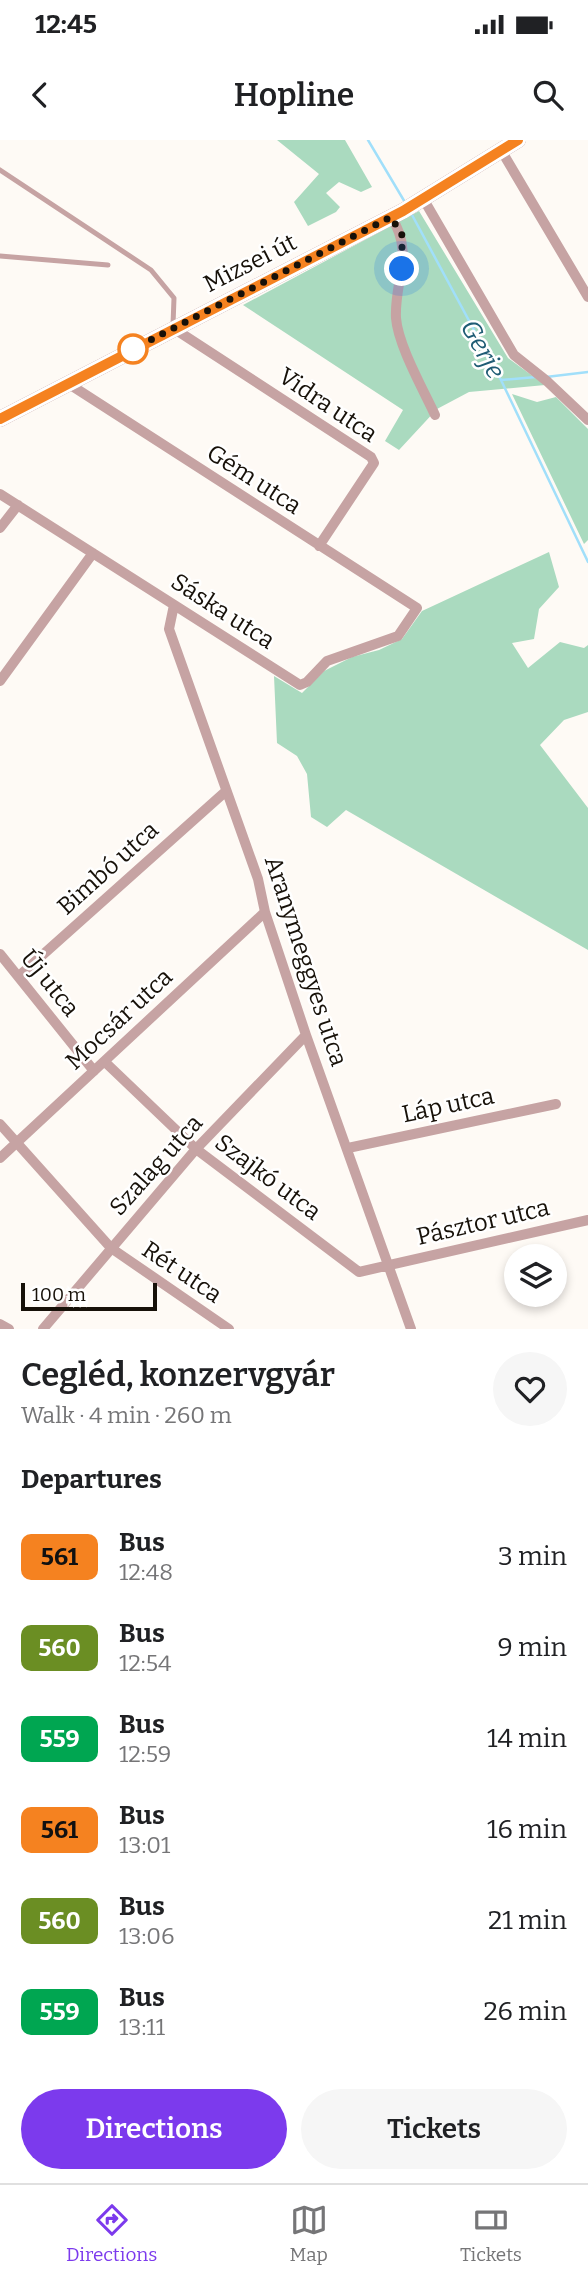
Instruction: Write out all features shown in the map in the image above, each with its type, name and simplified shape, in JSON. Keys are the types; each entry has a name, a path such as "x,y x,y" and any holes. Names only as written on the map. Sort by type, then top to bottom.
{"main road":[{"name":"Mizsei út","path":"1,418 408,208 517,140"}],"street":[{"path":"501,150 588,297"},
{"path":"408,208 514,355 548,382 588,420"},
{"path":"408,208 402,235 404,248 396,320 401,338 435,415"},
{"name":"Vidra utca","path":"173,328 371,457 374,463 319,546"},
{"name":"Gém utca","path":"68,384 417,608"},
{"name":"Sáska utca","path":"0,494 300,685 327,662 398,636 417,608"},
{"path":"0,527 18,505"},
{"path":"0,681 93,553"},
{"name":"Aranymeggyes utca","path":"174,604 169,629 258,879 265,912 306,1035 411,1329"},
{"name":"Bimbó utca","path":"19,976 225,792"},
{"name":"Mocsár utca","path":"0,1158 265,912"},
{"name":"Új utca","path":"0,954 94,1071"},
{"name":"Szalag utca","path":"43,1329 196,1149 306,1035"},
{"name":"Szajkó utca","path":"104,1062 196,1149 359,1272 387,1266"},
{"name":"Láp utca","path":"348,1148 556,1104"},
{"name":"Rét utca","path":"0,1124 111,1248 229,1329"},
{"name":"Pásztor utca","path":"387,1266 588,1220"},
{"path":"0,1324 9,1329"}],"lane":[{"path":"0,170 151,270 174,298 173,328"},
{"path":"0,256 108,265"}],"green space":[{"path":"277,140 345,140 372,187 361,192 339,182 326,193 340,207 336,212 308,226 294,202 319,174"},
{"path":"419,211 508,358 545,385 469,392 437,409 399,450 385,441 403,410 243,305"},
{"path":"512,394 537,402 556,397 588,429 588,540 584,544"},
{"path":"549,552 559,587 539,609 534,639 512,643 528,668 560,642 584,648 588,645 588,712 564,720 540,745 588,808 588,950 346,810 327,827 311,817 307,774 297,756 277,743 274,676 302,693 324,671 352,657 379,650 402,639 422,611"}],"waterway":[{"name":"Gerje","path":"368,140 406,204"},
{"name":"Gerje","path":"411,213 501,380 588,562"},
{"path":"546,377 588,372"},
{"path":"501,380 536,377"}],"bus line":[{"name":"561","path":"0,419 424,200 518,140"}],"route":[{"path":"133,349 131,350 391,217 402,235 402,269"}]}
